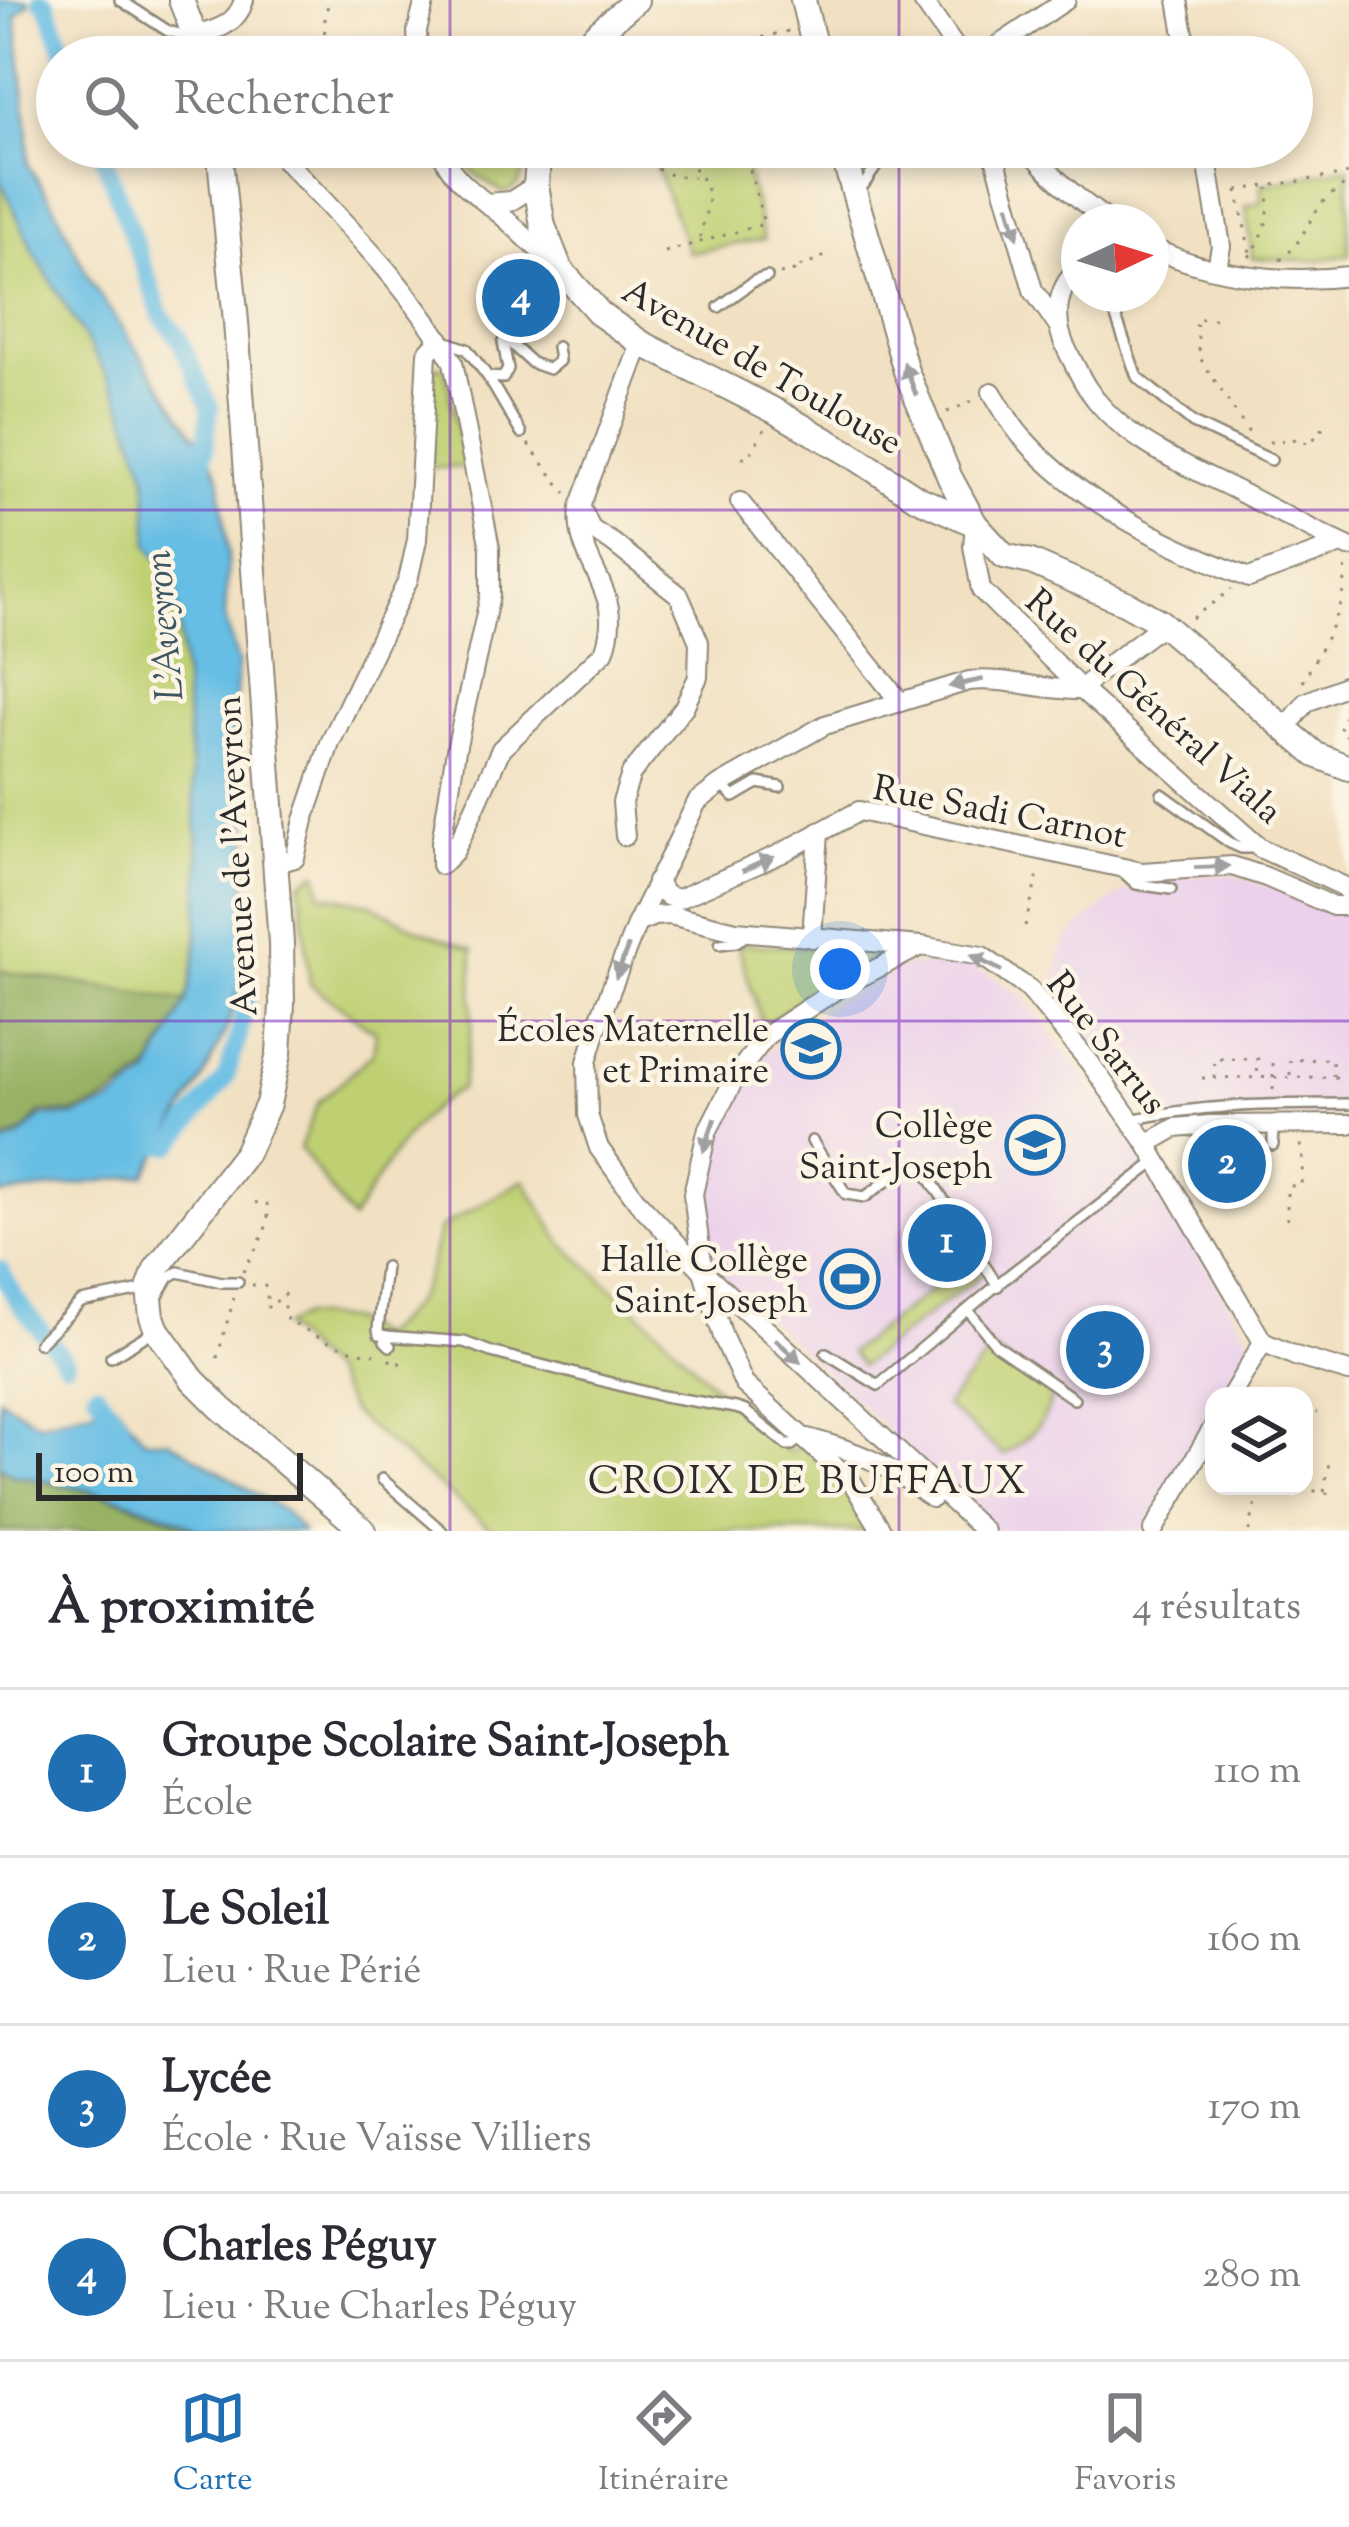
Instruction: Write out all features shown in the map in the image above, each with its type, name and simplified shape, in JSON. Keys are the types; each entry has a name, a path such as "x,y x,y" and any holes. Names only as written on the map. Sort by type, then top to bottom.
{"main road":[{"path":"181,0 194,36"},
{"path":"593,36 636,0"},
{"path":"802,0 811,36"},
{"name":"Avenue de l'Aveyron","path":"152,1308 156,1269 246,1153 268,1103 279,1053 282,1005 236,322 221,168"},
{"name":"Avenue de Toulouse","path":"537,168 543,226 560,269 600,314 641,343 776,411 916,498 981,529 1004,556 1031,562 1160,622 1316,755 1349,768"},
{"path":"847,168 906,371 934,418 950,478 981,529"},
{"path":"152,1308 193,1380 364,1531"}],"street":[{"path":"213,36 242,8 244,0"},
{"path":"417,36 425,0"},
{"path":"922,0 947,36"},
{"path":"1012,36 1066,0"},
{"path":"1178,0 1185,36"},
{"path":"292,168 391,275 453,362 490,548 490,595 456,750 441,865 463,836 502,749 604,652 612,631 610,605 583,543 575,503 641,343"},
{"path":"451,168 560,269"},
{"path":"998,168 1033,290 1056,323 1089,392 1155,450 1345,546"},
{"path":"1049,168 1085,204"},
{"path":"1209,168 1222,247 1217,268"},
{"path":"486,203 511,201 536,185"},
{"path":"1169,253 1217,268 1274,278 1349,276"},
{"path":"1056,323 1061,298"},
{"path":"275,864 295,859 330,742 408,580 417,540 428,353 440,339"},
{"path":"992,392 1021,436 1067,481 1113,514 1193,555 1249,578 1345,546"},
{"path":"740,502 900,702"},
{"path":"575,503 591,530 679,595 699,642 698,677 684,707 632,774 622,802 626,836"},
{"name":"Rue du Général Viala","path":"981,529 973,546 980,590 1082,690 1260,848 1349,892"},
{"path":"984,1531 716,1294 703,1271 638,1202 599,1148 588,1115 587,1062 601,1015 656,882 698,802 721,784 825,725 969,681 992,679 1058,691 1082,690 1160,622"},
{"path":"1286,729 1307,702 1349,684"},
{"name":"Rue Sadi Carnot","path":"681,909 859,812 1142,872 1232,866 1334,906 1349,903"},
{"path":"812,938 819,832"},
{"path":"656,882 681,909"},
{"name":"Rue Sarrus","path":"637,923 681,909 750,933 921,946 982,956 1030,989 1090,1063 1120,1115 1152,1153 1263,1342"},
{"path":"703,1271 693,1194 707,1132 737,1074 767,1035 837,988 921,946"},
{"path":"1152,1153 1175,1128 1349,1124"},
{"path":"716,1294 723,1337 744,1384 852,1481 882,1531"},
{"path":"1236,1387 1263,1342 1349,1372"},
{"path":"802,1437 842,1447 895,1470 971,1531"},
{"path":"1153,1531 1205,1441"}],"lane":[{"path":"120,0 177,36"},
{"path":"855,197 875,168"},
{"path":"718,307 767,277"},
{"path":"1114,312 1136,377 1193,423 1271,460"},
{"path":"440,339 467,349 520,433"},
{"path":"488,377 503,378 508,369 503,342 549,369 559,361 557,347"},
{"path":"721,784 734,797 758,783 780,787"},
{"path":"1162,794 1230,843 1260,848"},
{"path":"1118,866 1136,884 1171,889"},
{"path":"720,944 736,942 750,933"},
{"path":"1120,1115 1270,1103 1349,1104"},
{"path":"1273,1125 1273,1145"},
{"path":"812,1141 846,1194 865,1197 903,1169 921,1166 998,1286"},
{"path":"826,1353 878,1385 1152,1153"},
{"path":"385,1267 378,1329 391,1345 464,1342 657,1395 736,1408 787,1445 802,1437"},
{"path":"111,1358 152,1308 169,1277 178,1272 238,1282"},
{"path":"39,1343 81,1303 152,1308"},
{"path":"968,1310 996,1345 1074,1399"},
{"path":"382,1479 442,1531"}],"path":[{"path":"325,36 329,0"},
{"path":"769,36 790,31"},
{"path":"654,168 675,178 705,178"},
{"path":"694,168 705,178 709,196 699,242"},
{"path":"665,252 764,224 750,168"},
{"path":"1226,191 1349,178"},
{"path":"1290,263 1277,262 1290,254 1327,198 1349,178"},
{"path":"1249,257 1265,235 1268,186"},
{"path":"1238,190 1249,257"},
{"path":"767,277 794,272 793,268 831,253"},
{"path":"1249,257 1263,260"},
{"path":"1215,319 1196,319 1200,358 1256,443 1297,439 1310,444 1327,422"},
{"path":"934,418 992,392"},
{"path":"742,457 748,458 776,411"},
{"path":"520,433 575,503"},
{"path":"1306,676 1343,599 1345,546"},
{"path":"1194,614 1234,587"},
{"path":"1349,702 1339,732 1349,736"},
{"path":"1024,926 1042,859"},
{"path":"1270,1103 1273,1056"},
{"path":"1214,1078 1214,1059 1258,1059 1257,1079"},
{"path":"1290,1078 1290,1060 1332,1059 1333,1078"},
{"path":"1202,1078 1342,1077"},
{"path":"1287,1220 1286,1190 1301,1185 1300,1130"},
{"path":"217,1358 238,1282 270,1216 267,1204 255,1203"},
{"path":"238,1282 264,1286 268,1290 266,1307 273,1307 284,1294 287,1320 321,1340 354,1352 387,1356 399,1364 391,1345"},
{"path":"1313,1412 1317,1413"},
{"path":"1323,1494 1330,1457"},
{"path":"890,1477 901,1466"},
{"path":"908,1485 918,1481"},
{"path":"1313,1492 1336,1495"},
{"path":"1250,1531 1258,1495"}],"shaded area":[{"path":"1230,874 1349,912 1349,1117 1195,1117 1146,1126 1152,1115 1148,1108 1138,1109 1058,1004 1056,977 1068,937 1110,901 1144,879"},
{"path":"966,961 1020,994 1156,1178 1252,1344 1227,1387 1205,1387 1205,1426 1145,1531 996,1531 713,1267 704,1190 712,1145 730,1101 759,1058 831,1005 906,966"}],"green space":[{"path":"1349,167 1349,255 1314,261 1252,258 1246,206 1261,203 1262,185"},
{"path":"470,168 525,169 517,186 504,193"},
{"path":"657,168 746,168 764,239 689,253"},
{"path":"0,180 34,252 119,396 146,473 149,546 175,580 200,865 197,947 187,1001 0,971"},
{"path":"441,366 465,467 431,468 433,374"},
{"path":"317,872 321,894 371,904 419,930 473,949 472,1026 461,1089 412,1129 352,1220 300,1148 318,1103 373,1053 376,1033 310,984 300,883"},
{"path":"738,946 874,950 872,957 804,996 763,1027"},
{"path":"0,971 187,1001 149,1071 102,1103 72,1113 41,1112 24,1132 0,1141"},
{"path":"524,1180 562,1243 663,1334 751,1424 788,1452 802,1446 840,1481 870,1531 493,1531 351,1412 332,1374 283,1327 302,1316 348,1319 378,1337 415,1301 440,1228"},
{"path":"970,1260 981,1275 861,1366 850,1352"},
{"path":"992,1349 1051,1393 1042,1421 1004,1455 945,1406"},
{"path":"0,1467 11,1474 113,1497 204,1531 0,1531"}],"water":[{"path":"0,0 28,0 29,4 16,16 28,165 54,205 90,281 219,476 228,553 225,618 238,663 232,756 248,835 244,968 227,1027 203,1079 145,1175 0,1195 0,1145 18,1138 42,1116 74,1116 107,1105 149,1075 187,1001 197,947 200,865 175,580 149,546 146,473 119,396 34,252 0,180"},
{"path":"0,1398 38,1423 115,1403 145,1440 168,1440 284,1511 302,1531 202,1531 114,1496 12,1474 0,1466"}],"waterway":[{"path":"41,0 47,4 58,36"},
{"path":"108,168 162,317 179,338 210,407 202,473"},
{"path":"142,1144 171,1145 225,1079 248,989 230,959"},
{"path":"0,1269 16,1299 66,1362"},
{"path":"96,1392 121,1424"}],"place":[{"name":"Charles Péguy","path":"521,298"},
{"name":"Écoles Maternelle et Primaire","path":"811,1049"},
{"name":"Collège Saint-Joseph","path":"1035,1145"},
{"name":"Le Soleil","path":"1227,1164"},
{"name":"Groupe Scolaire Saint-Joseph","path":"947,1243"},
{"name":"Halle Collège Saint-Joseph","path":"850,1279"},
{"name":"Lycée","path":"1105,1350"}],"district":[{"name":"CROIX DE BUFFAUX","path":"808,1479"}],"water label":[{"name":"L'Aveyron","path":"162,626"}]}
